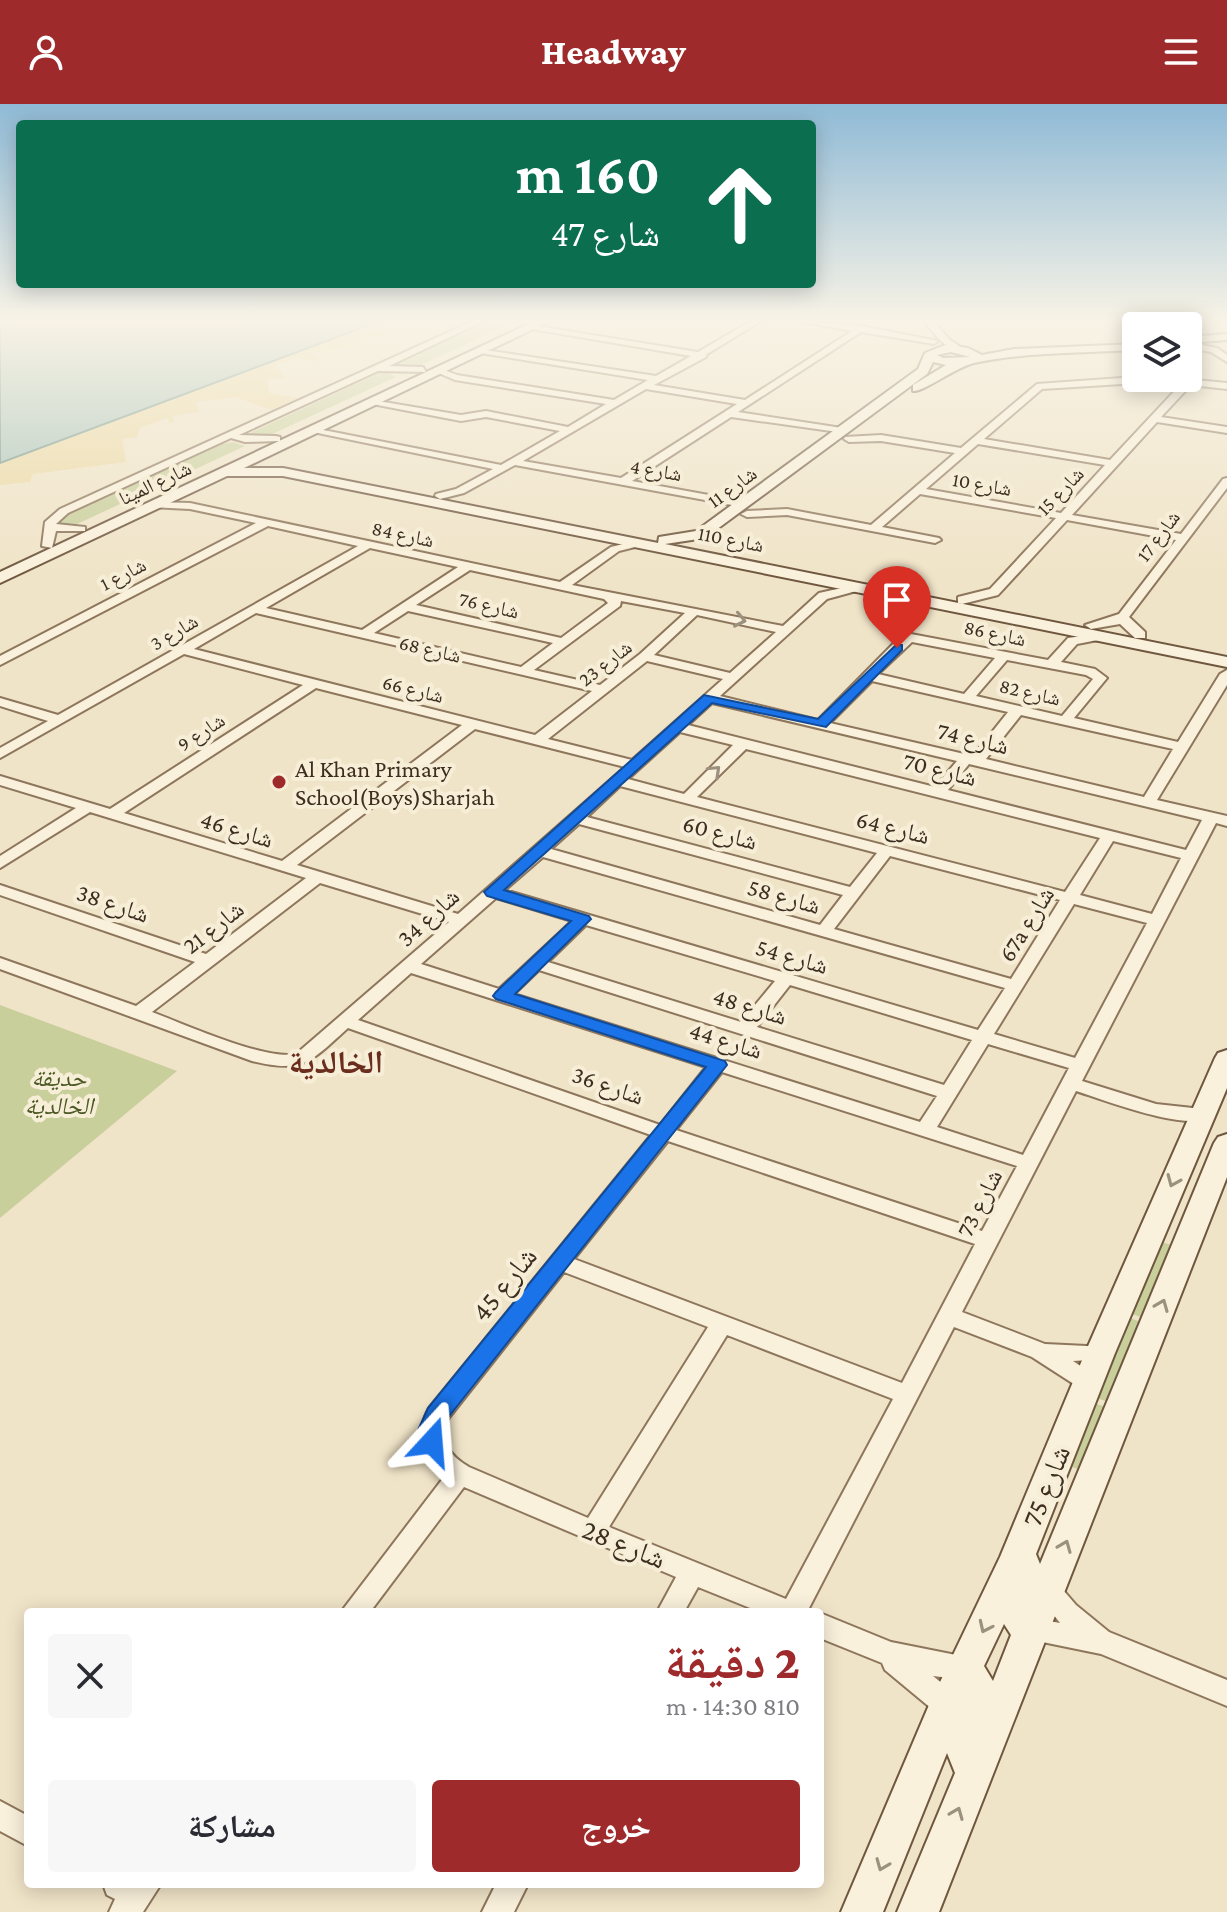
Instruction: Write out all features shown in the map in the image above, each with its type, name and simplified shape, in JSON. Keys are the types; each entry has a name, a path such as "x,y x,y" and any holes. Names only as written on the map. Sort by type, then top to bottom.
{"main road":[{"name":"شارع المينا","path":"274,455 323,417 344,405"},
{"name":"شارع المينا","path":"0,567 81,529 274,455 308,433 367,405"},
{"name":"شارع 11","path":"660,539 698,536 767,500 879,405"},
{"name":"شارع 11","path":"734,554 716,543 718,536 745,509 794,467 845,435 863,429 893,405"},
{"path":"308,433 304,431 328,419 323,417"},
{"name":"شارع المينا","path":"0,578 157,501 251,444 274,455"},
{"name":"شارع 110","path":"225,472 274,455 440,496 460,495 598,527 1003,608 1224,664"},
{"name":"شارع 110","path":"274,455 616,544 639,543 701,555 824,588 856,587 1070,635 1094,630 1140,635 1224,664"},
{"path":"788,485 785,480 796,470 794,467"},
{"path":"533,522 544,520 598,527"},
{"path":"701,555 731,558 734,554"},
{"name":"شارع 75","path":"862,1912 948,1705 1017,1557 1227,1058"},
{"path":"1198,1124 1215,1127 1209,1150 1221,1174"},
{"name":"شارع 75","path":"918,1912 1221,1174"},
{"path":"1017,1557 1027,1571 1018,1596 1017,1614 1020,1621 1032,1630"},
{"path":"966,1668 980,1693 964,1745 967,1761 975,1770"}],"street":[{"path":"48,546 54,517 64,511 295,405"},
{"path":"386,405 461,418 488,415 570,430"},
{"path":"460,495 613,405"},
{"path":"623,482 743,405"},
{"path":"874,528 1020,405"},
{"name":"شارع 15","path":"994,592 1167,405"},
{"path":"729,414 965,452"},
{"path":"1155,419 1227,430"},
{"path":"863,429 881,438"},
{"path":"308,433 503,468"},
{"path":"229,435 251,444"},
{"path":"978,441 1115,464"},
{"name":"شارع 4","path":"514,462 745,509 787,512"},
{"name":"شارع 17","path":"1123,617 1181,537 1227,481"},
{"name":"شارع 10","path":"919,491 1181,537"},
{"path":"767,500 787,512 935,540"},
{"name":"شارع 84","path":"157,501 785,630"},
{"name":"شارع 84","path":"157,501 190,506"},
{"name":"شارع 1","path":"0,661 265,523"},
{"path":"50,527 81,529"},
{"path":"562,586 616,544"},
{"name":"شارع 3","path":"0,754 367,545"},
{"path":"364,634 468,566"},
{"name":"شارع 34","path":"2,966 280,1062 292,1062 308,1055 785,630 824,588"},
{"path":"962,600 994,592 995,599 1003,608"},
{"path":"524,671 616,603 608,596"},
{"name":"شارع 76","path":"406,607 564,642"},
{"name":"شارع 68","path":"255,609 604,690"},
{"name":"شارع 23","path":"536,741 645,657 694,611"},
{"path":"1094,630 1123,617 1128,626 1140,635"},
{"path":"1051,665 1070,635"},
{"name":"شارع 86","path":"868,676 904,641 922,638 1078,670 1093,677 1096,684 1065,721"},
{"name":"شارع 66","path":"182,650 635,765"},
{"path":"967,698 1004,655"},
{"path":"645,657 732,677"},
{"path":"1148,802 1182,747 1224,664"},
{"path":"821,724 868,676"},
{"name":"شارع 82","path":"868,676 1182,747"},
{"name":"شارع 9","path":"111,815 313,684"},
{"name":"شارع 74","path":"709,698 1219,819"},
{"path":"0,702 60,720"},
{"path":"938,793 1017,710"},
{"path":"283,868 472,724"},
{"name":"شارع 70","path":"677,727 1191,856"},
{"path":"688,798 743,744"},
{"name":"شارع 46","path":"0,780 460,920"},
{"name":"شارع 64","path":"617,781 1156,920"},
{"path":"0,863 88,807"},
{"name":"شارع 60","path":"575,818 853,893"},
{"name":"شارع 73","path":"793,1608 1156,920 1191,856 1219,819"},
{"name":"67a شارع","path":"984,1038 1109,835"},
{"path":"823,932 887,850"},
{"name":"شارع 58","path":"540,851 1017,986"},
{"name":"شارع 21","path":"139,1013 316,878"},
{"name":"شارع 38","path":"0,890 210,961"},
{"name":"شارع 54","path":"493,892 984,1038 1154,1110 1198,1124"},
{"path":"502,996 583,919"},
{"name":"شارع 48","path":"538,964 949,1093"},
{"name":"شارع 44","path":"408,966 1028,1163"},
{"path":"745,1029 786,979"},
{"name":"شارع 36","path":"347,1022 664,1133 988,1241"},
{"path":"925,1130 984,1038"},
{"name":"شارع 45","path":"460,1474 446,1466 436,1455 431,1430 437,1415 718,1065"},
{"path":"560,1262 906,1394"},
{"path":"949,1316 1094,1368"},
{"path":"593,1532 722,1324"},
{"path":"357,1608 460,1474"},
{"name":"شارع 28","path":"460,1474 781,1608"},
{"path":"672,1608 693,1572"},
{"path":"1048,1591 1078,1623 1103,1642"},
{"path":"824,1627 886,1655 925,1664 966,1668"},
{"path":"1032,1630 1103,1642 1227,1693"},
{"path":"886,1655 948,1705"},
{"path":"0,1815 24,1830"},
{"path":"497,1912 511,1888"}],"green space":[{"path":"310,405 334,405 268,436 246,435"},
{"path":"233,442 245,446 75,525 58,523 68,514 217,445"},
{"name":"حديقة الخالدية","path":"0,1005 177,1071 0,1218"},
{"path":"1161,1242 1172,1245 1143,1318 1132,1314"},
{"path":"1130,1318 1141,1322 1108,1402 1097,1398"},
{"path":"1094,1403 1106,1407 1081,1470 1069,1466"}],"sand":[{"path":"154,405 197,405 199,412 172,416 174,422 170,423 167,418 140,428 137,437 122,439 126,462 33,474 30,482 0,485 0,463"},
{"path":"259,405 281,405 271,410"}],"water":[{"path":"0,405 154,405 0,463"}],"place":[{"name":"Al Khan Primary School(Boys)Sharjah","path":"279,782"}],"district":[{"name":"الخالدية","path":"336,1062"}],"route":[{"path":"432,1442 431,1430 437,1415 718,1065 502,996 583,919 493,892 709,698 821,724 897,648"}]}
